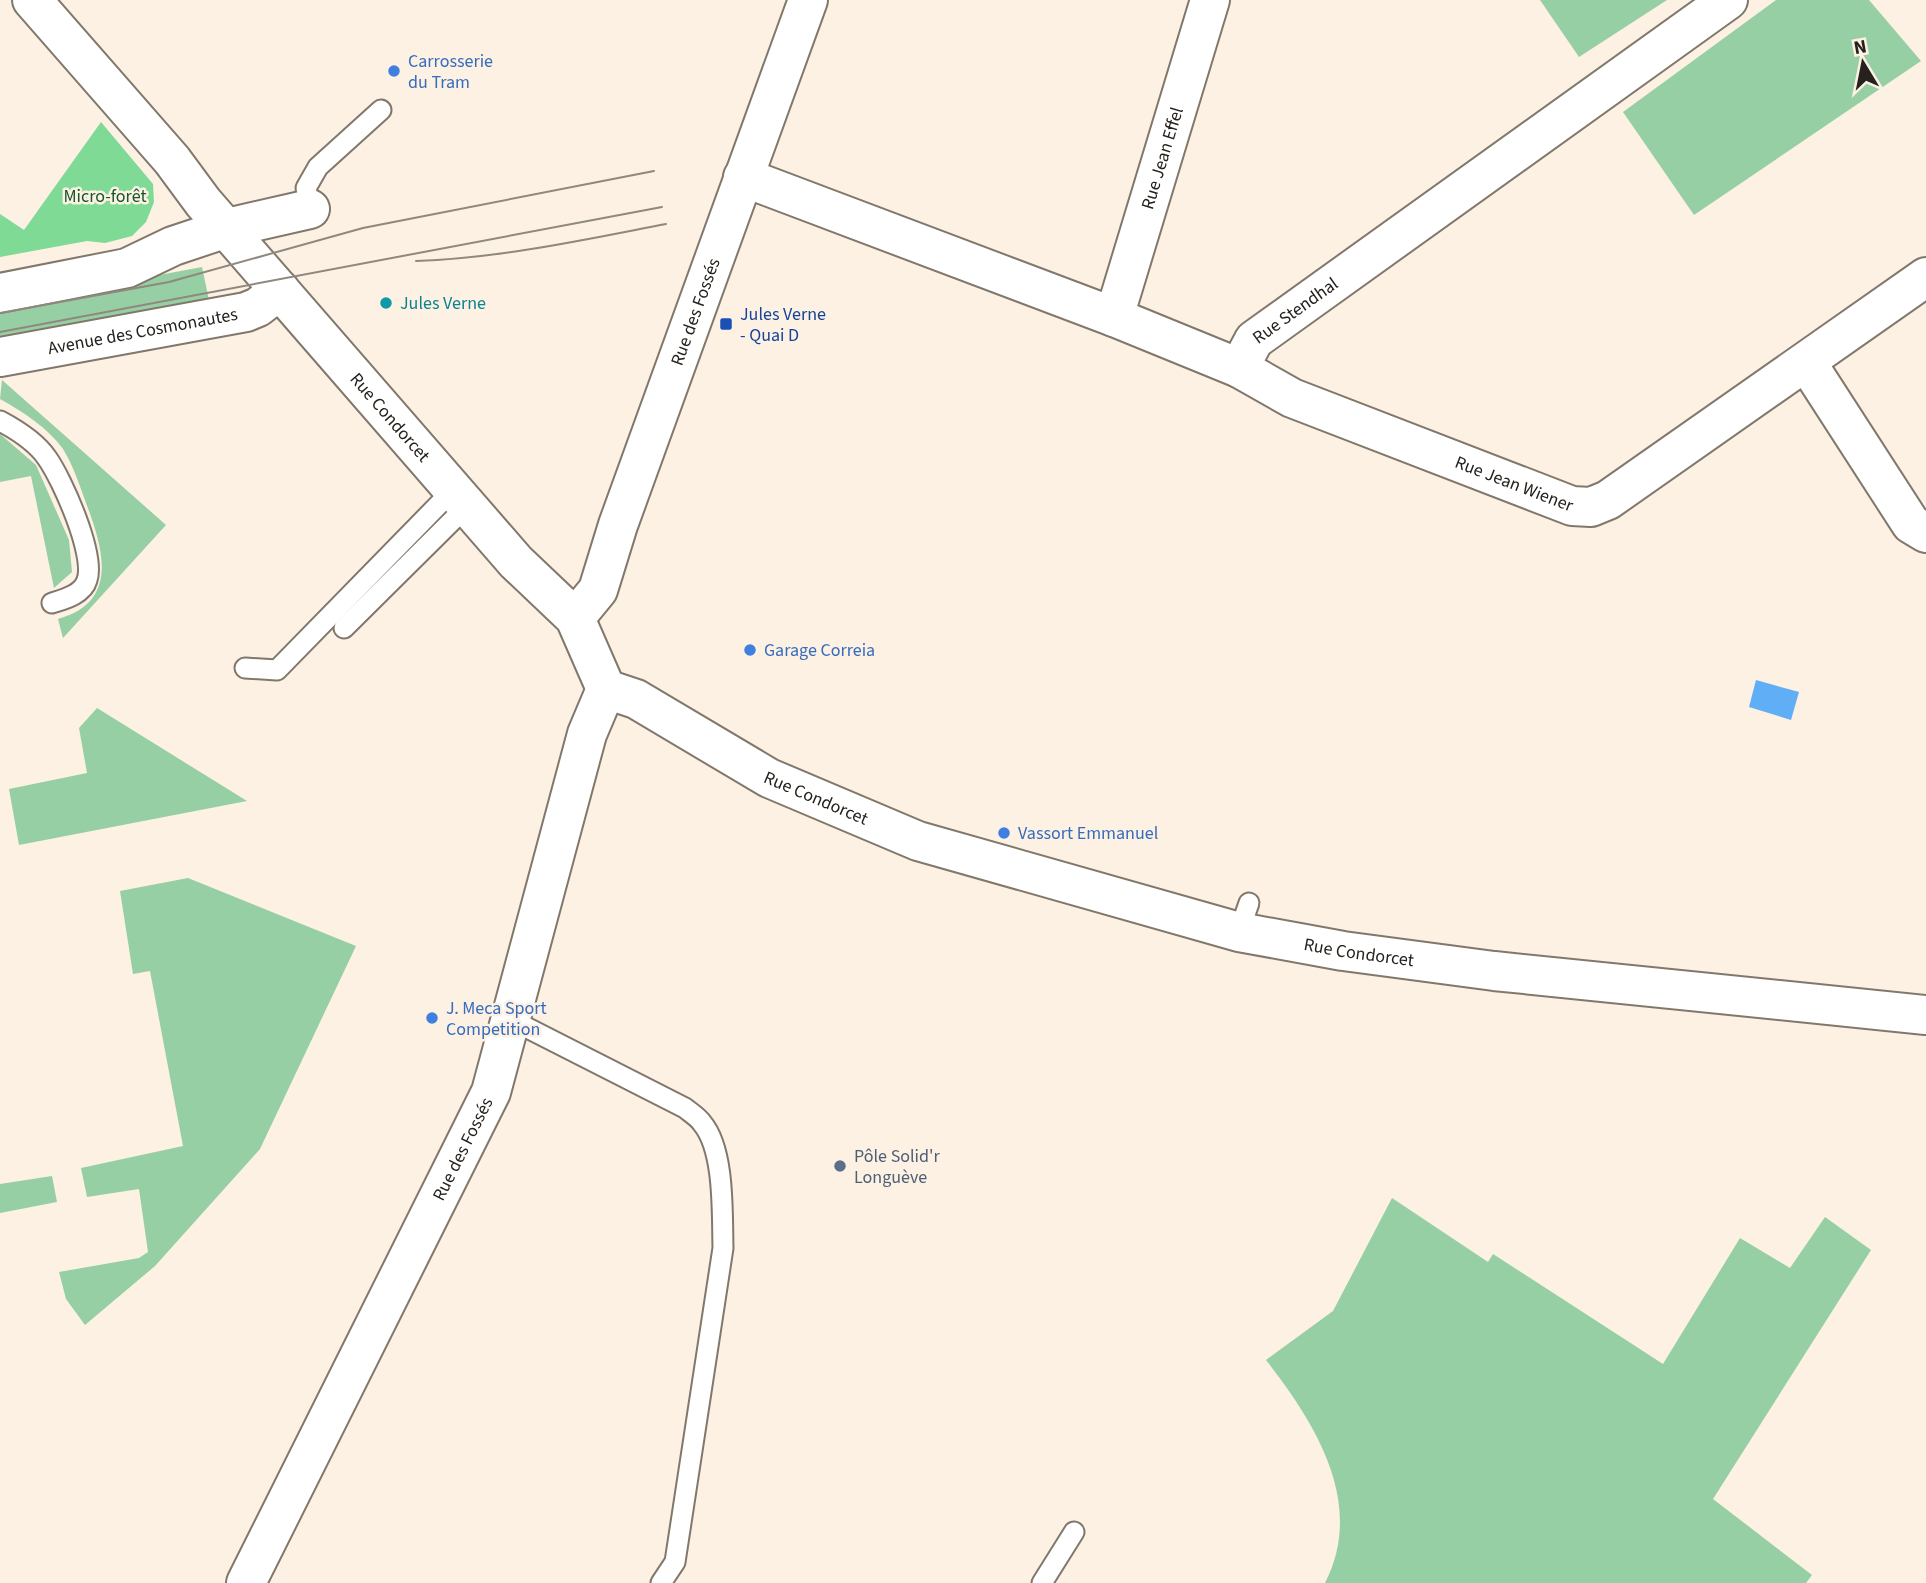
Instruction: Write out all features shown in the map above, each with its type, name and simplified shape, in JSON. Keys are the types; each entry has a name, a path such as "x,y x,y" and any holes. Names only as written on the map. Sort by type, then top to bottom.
{"street":[{"name":"Rue Condorcet","path":"32,0 516,562 575,618 606,689 636,699 769,778 918,841 1244,917 1343,951 1494,971 1926,1015"},
{"name":"Rue des Fossés","path":"575,618 598,590 618,525 808,0"},
{"name":"Rue Jean Effel","path":"1114,317 1210,0"},
{"name":"Rue Stendhal","path":"1239,369 1254,340 1728,0"},
{"path":"743,177 1114,317 1239,369"},
{"path":"0,293 127,268 173,246 227,228 310,209"},
{"name":"Rue Jean Wiener","path":"1239,369 1292,398 1572,506 1591,507 1608,500 1926,277"},
{"name":"Avenue des Cosmonautes","path":"0,357 246,312 258,307 280,290"},
{"path":"1807,363 1911,524 1926,533"},
{"name":"Rue des Fossés","path":"256,1580 482,1115 491,1092 587,734 606,689"}],"lane":[{"path":"310,209 306,188 318,167 381,110"},
{"path":"0,421 29,439 46,456 62,482 90,567 87,582 74,596 52,603"},
{"path":"344,628 460,498"},
{"path":"245,668 278,670 460,498"},
{"path":"510,1019 685,1108 702,1122 713,1141 722,1196 723,1248 675,1562 661,1583"},
{"path":"1042,1583 1074,1532"}],"green space":[{"path":"1540,0 1667,0 1579,57"},
{"path":"1776,0 1869,0 1921,61 1694,215 1623,112"},
{"name":"Micro-forêt","path":"101,122 153,184 154,202 146,222 132,236 105,243 87,241 0,257 0,214 24,230"},
{"path":"202,267 209,300 0,339 0,305"},
{"path":"2,380 166,525 63,638 58,619 78,611 91,600 99,587 102,572 98,538 76,476 63,449 34,421 0,399"},
{"path":"0,434 36,465 69,540 72,572 54,588 31,476 0,482"},
{"path":"97,708 247,801 19,845 9,789 87,773 79,728"},
{"path":"188,878 356,946 260,1149 155,1266 85,1325 66,1299 59,1272 139,1258 148,1252 139,1189 87,1197 81,1168 183,1146 150,971 133,974 120,891"},
{"path":"52,1176 57,1202 0,1213 0,1184"},
{"path":"1392,1198 1488,1262 1493,1254 1663,1364 1740,1238 1790,1268 1825,1217 1871,1250 1713,1499 1812,1575 1806,1583 1325,1583 1336,1553 1340,1523 1337,1494 1317,1437 1302,1410 1266,1360 1333,1311"}],"water":[{"path":"1756,680 1799,692 1791,720 1749,707"}],"tram line":[{"path":"0,313 169,282 363,228 654,171"},
{"path":"0,332 662,207"},
{"path":"416,261 511,252 666,224"}],"place":[{"name":"Carrosserie du Tram","path":"394,71"},
{"name":"Jules Verne","path":"386,303"},
{"name":"Jules Verne - Quai D","path":"726,324"},
{"name":"Garage Correia","path":"750,650"},
{"name":"Vassort Emmanuel","path":"1004,833"},
{"name":"J. Meca Sport Competition","path":"432,1018"},
{"name":"Pôle Solid'r Longuève","path":"840,1166"}]}
